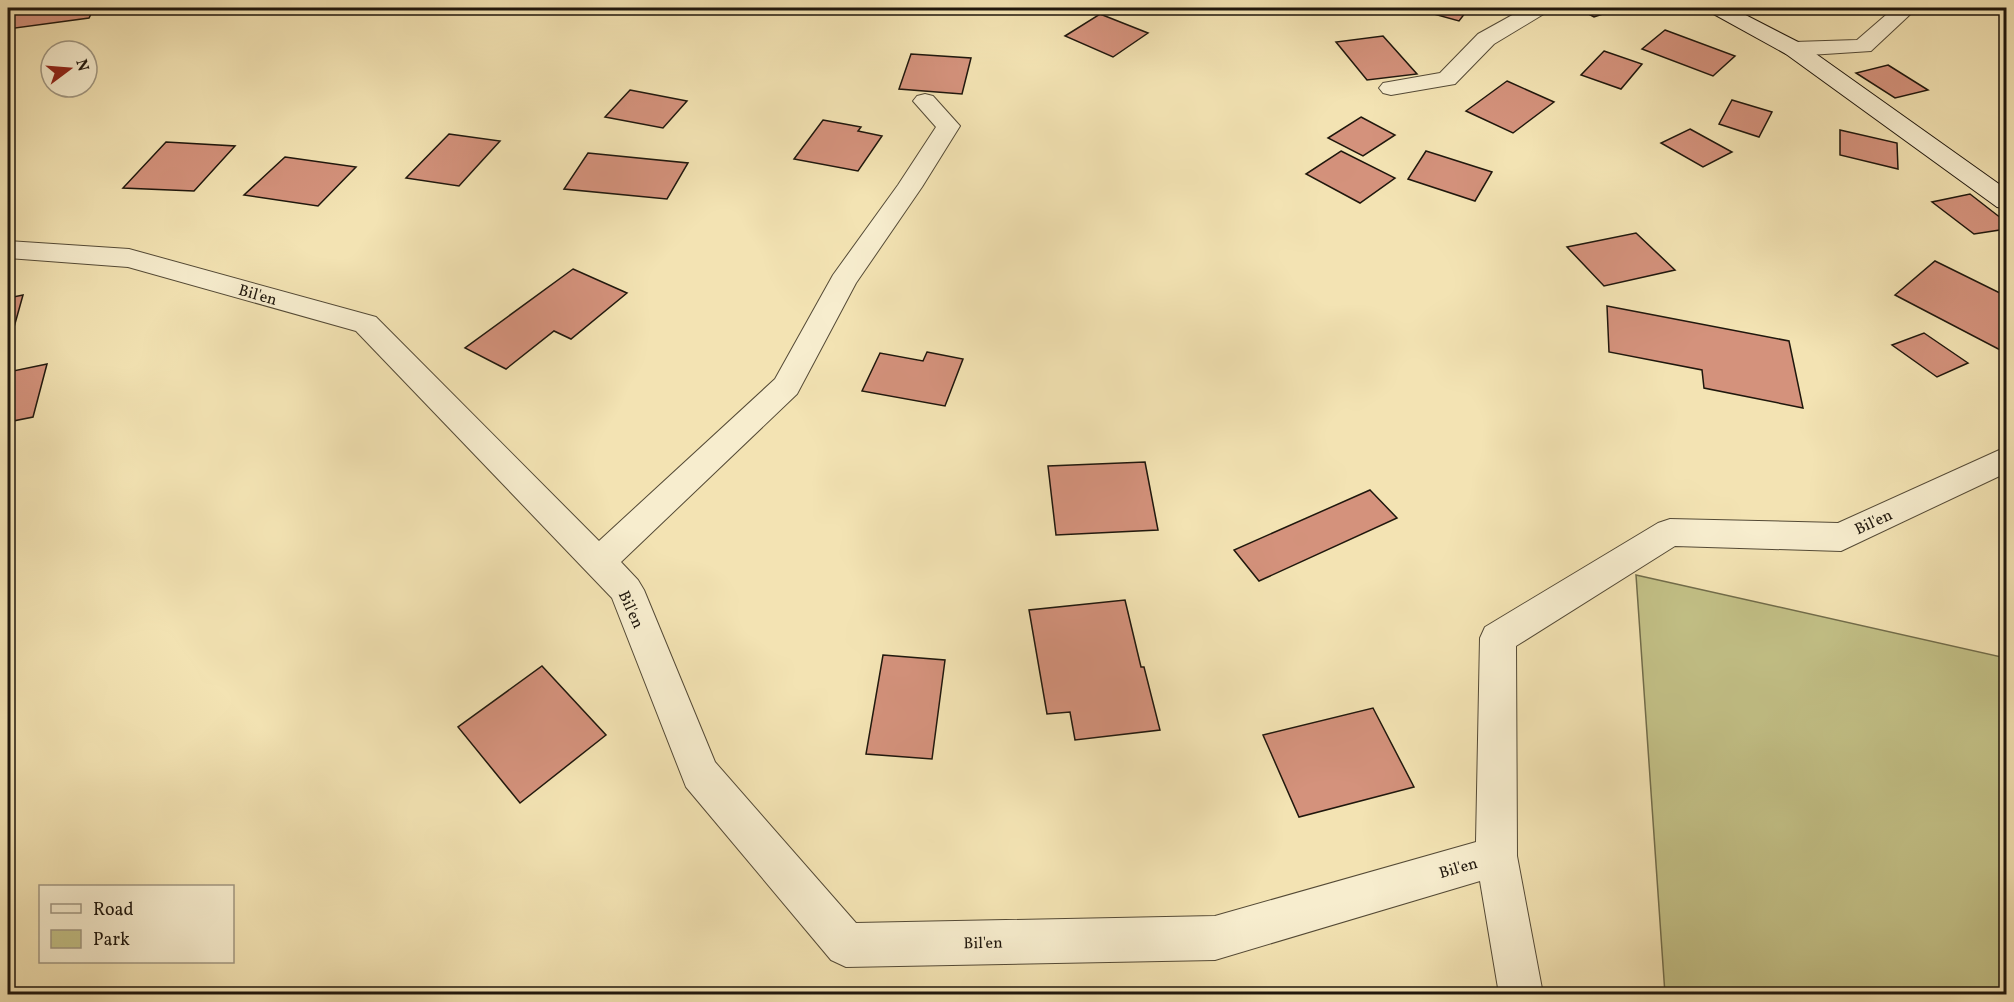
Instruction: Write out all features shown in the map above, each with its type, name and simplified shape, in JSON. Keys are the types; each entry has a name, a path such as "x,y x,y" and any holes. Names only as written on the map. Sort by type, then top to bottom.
{"street":[{"path":"1391,87 1447,79 1486,39 1540,8"},
{"path":"1717,8 1794,49 2007,201"},
{"path":"1794,49 1863,46 1906,8"},
{"path":"598,562 786,386 843,281 948,126 925,100"},
{"name":"Bil'en","path":"8,250 129,258 366,324 626,590 700,774 846,945 1215,938 1496,856 1498,638 1670,532 1841,537 2007,459"},
{"path":"1496,856 1521,994"}],"green space":[{"path":"1636,575 2006,658 2006,994 1665,994"}],"building":[{"path":"15,8 94,8 89,18 8,29 8,21"},
{"path":"1412,8 1469,8 1459,21"},
{"path":"1577,8 1621,8 1594,17"},
{"path":"1788,8 1821,8 1800,14"},
{"path":"1100,14 1148,33 1113,57 1065,36"},
{"path":"1665,30 1735,56 1713,76 1642,49"},
{"path":"1383,36 1417,74 1367,80 1336,42"},
{"path":"1604,51 1642,64 1621,89 1581,75"},
{"path":"911,54 971,58 962,94 899,89"},
{"path":"1888,65 1928,90 1895,98 1856,73"},
{"path":"1507,81 1554,102 1513,133 1466,111"},
{"path":"630,90 687,101 663,128 605,117"},
{"path":"1732,100 1772,112 1759,137 1719,124"},
{"path":"1361,117 1395,135 1363,156 1328,138"},
{"path":"823,120 861,127 858,131 882,136 858,171 794,159"},
{"path":"1690,129 1732,152 1703,167 1661,143"},
{"path":"1840,130 1897,143 1898,169 1840,155"},
{"path":"449,134 500,141 459,186 406,178"},
{"path":"166,142 235,146 194,191 123,188"},
{"path":"1341,151 1395,178 1360,203 1306,174"},
{"path":"1426,151 1492,172 1475,201 1408,179"},
{"path":"588,153 688,163 667,199 564,189"},
{"path":"285,157 356,167 318,206 244,195"},
{"path":"1970,194 2006,222 2006,229 1974,234 1932,202"},
{"path":"1636,233 1675,270 1604,286 1567,247"},
{"path":"1935,261 2006,296 2006,353 1895,295"},
{"path":"573,269 627,293 571,339 554,331 506,369 465,348"},
{"path":"23,295 11,338 8,339 8,298"},
{"path":"1607,306 1789,341 1803,408 1704,388 1702,370 1609,352"},
{"path":"1924,333 1968,363 1937,377 1892,345"},
{"path":"927,352 963,359 945,406 862,391 880,353 923,361"},
{"path":"47,364 33,417 8,422 8,372"},
{"path":"1145,462 1158,530 1056,535 1048,466"},
{"path":"1370,490 1397,518 1259,581 1234,550"},
{"path":"1125,600 1141,667 1144,667 1160,730 1075,740 1070,712 1047,714 1029,610"},
{"path":"883,655 945,660 932,759 866,754"},
{"path":"542,666 606,735 520,803 458,727"},
{"path":"1373,708 1414,787 1299,817 1263,735"}]}
